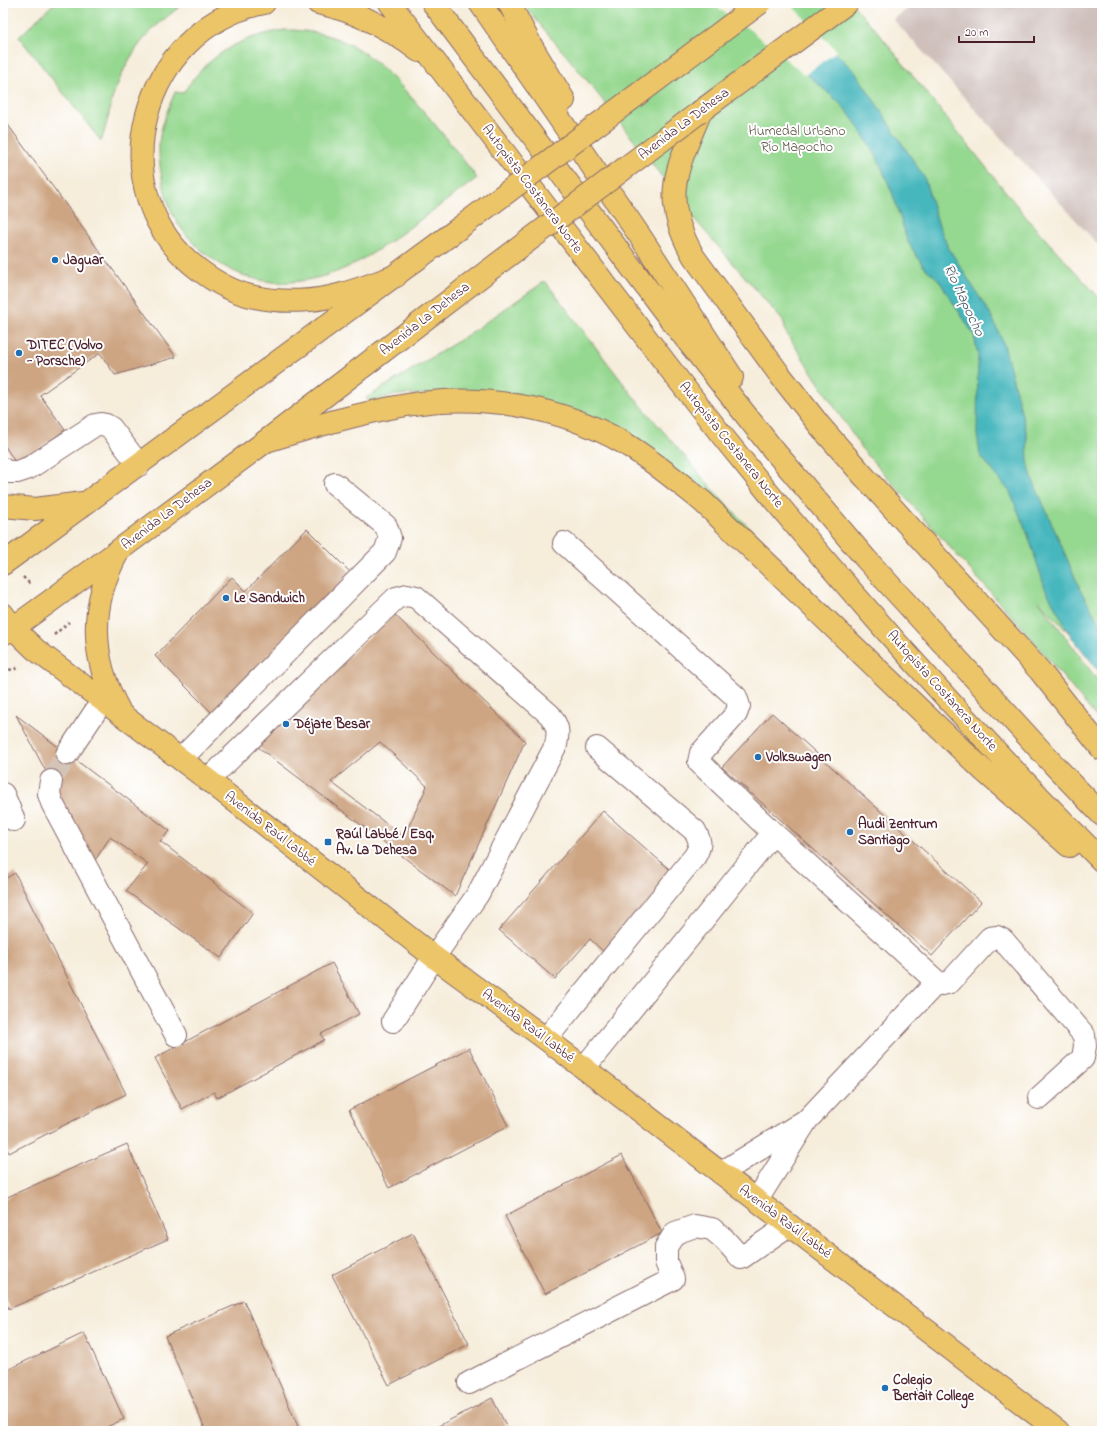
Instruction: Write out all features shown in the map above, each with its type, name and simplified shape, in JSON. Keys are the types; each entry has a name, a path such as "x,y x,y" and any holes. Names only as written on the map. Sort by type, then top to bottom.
{"main road":[{"path":"264,3 235,11 197,34 170,65 150,101 145,122 141,155 145,185 156,218 170,242 189,262 212,280 227,288 255,297 287,300 323,298 341,294 396,276"},
{"path":"318,3 346,10 362,17 393,34 435,62"},
{"name":"Autopista Costanera Norte","path":"390,3 694,400 784,512 956,708 1102,861"},
{"path":"433,3 664,311 771,447 866,559 1053,764 1102,815"},
{"path":"480,3 642,239 741,392 771,447"},
{"path":"509,3 528,41 579,125 642,239"},
{"path":"3,564 396,276 760,3"},
{"name":"Avenida La Dehesa","path":"6,625 120,550 266,441 488,271 847,3"},
{"path":"701,111 676,177 674,191 678,224 684,241 694,257 780,375 820,426 1040,671 1102,749"},
{"path":"266,441 380,410 438,402 473,401 526,407 572,419 599,430 625,444 649,460 702,502 984,771 1102,875"},
{"path":"3,506 35,509 86,503"},
{"path":"112,706 109,692 101,670 97,647 96,624 98,605 103,585 110,567 120,550"},
{"name":"Avenida Raúl Labbé","path":"6,625 36,650 181,759 434,957 546,1039 1058,1431"}],"lane":[{"path":"3,469 7,472 17,472 29,468 82,433 95,425 100,424 111,428 139,464"},
{"path":"181,759 385,552 390,538 386,526 334,484"},
{"path":"564,543 736,697 739,706 736,714 701,754 699,762 773,833 937,982 943,984 950,982 990,938 997,937 1003,940 1084,1035 1085,1046 1083,1058 1039,1098"},
{"path":"208,780 396,598 407,595 416,596 550,715 556,724 559,733 556,745 478,894 434,957 393,1021"},
{"path":"67,754 112,706"},
{"path":"546,1039 695,856 699,848 700,840 695,831 597,748"},
{"path":"50,780 49,794 52,803 176,1035"},
{"path":"3,794 14,820"},
{"path":"584,1068 773,833"},
{"path":"757,1200 807,1120 937,982"},
{"path":"722,1173 807,1120"},
{"path":"469,1383 673,1279 666,1262 666,1247 675,1233 695,1226 712,1229 724,1239 741,1258 789,1225"}],"shaded area":[{"path":"917,3 1102,3 1102,249 893,19"}],"green space":[{"path":"56,3 185,3 156,27 140,43 127,64 114,93 101,141 19,37"},
{"name":"Humedal Urbano Río Mapocho","path":"522,3 851,3 877,31 1030,222 1102,301 1102,670 1039,601 1102,686 1102,724 1025,631 862,449 785,331 784,322 697,222 590,84"},
{"path":"285,30 308,31 330,36 345,42 372,59 395,80 419,106 445,136 477,178 391,241 355,263 330,274 316,278 277,282 252,278 227,268 204,252 185,233 173,214 166,195 161,173 159,144 163,124 175,92 183,93 203,68 226,50 253,37"},
{"path":"545,281 633,396 722,500 775,554 768,561 622,440 424,394 396,395 369,402 366,398 463,338"}],"water":[{"name":"Río Mapocho","path":"715,3 786,3 856,73 924,177 939,226 948,247 992,317 1004,345 1027,434 1028,461 1032,478 1081,591 1102,628 1102,675 1071,636 1045,588 1028,535 1010,492 980,455 977,434 978,356 974,335 938,279 924,267 908,242 892,192 877,157 855,122 842,105 801,69 751,29"}],"pier":[{"path":"719,3 789,3 837,51 805,75 750,30 715,6"}],"building":[{"path":"3,118 176,357 115,375 100,353 40,395 65,430 34,452 15,462 3,443"},
{"path":"307,529 351,573 218,719 155,656 232,577 246,591"},
{"path":"394,614 525,741 455,896 254,744","holes":["380,742 427,786 404,837 331,782"]},
{"path":"772,713 981,902 932,956 722,767"},
{"path":"16,715 170,831 160,841 253,913 221,958 126,891 148,864 110,837 94,862"},
{"path":"603,811 677,876 607,955 590,939 555,979 499,930"},
{"path":"15,873 126,1094 9,1153 3,1140 3,880"},
{"path":"332,963 359,1014 321,1034 324,1040 217,1098 214,1092 182,1109 155,1058"},
{"path":"469,1048 508,1126 389,1188 349,1110"},
{"path":"127,1144 168,1239 9,1309 3,1295 3,1199"},
{"path":"622,1155 662,1233 545,1294 505,1216"},
{"path":"413,1233 469,1344 389,1385 332,1275"},
{"path":"244,1301 300,1431 206,1431 165,1336"},
{"path":"84,1333 124,1419 98,1431 3,1431 3,1372"},
{"path":"492,1398 509,1431 429,1431"}],"tunnel":[{"path":"51,781 67,754"}],"place":[{"name":"Jaguar","path":"55,260"},
{"name":"DITEC (Volvo - Porsche)","path":"19,353"},
{"name":"Le Sandwich","path":"226,598"},
{"name":"Déjate Besar","path":"286,724"},
{"name":"Volkswagen","path":"758,757"},
{"name":"Audi Zentrum Santiago","path":"850,832"},
{"name":"Raúl Labbé / Esq. Av. La Dehesa","path":"328,842"},
{"name":"Colegio Bertait College","path":"885,1388"}]}
